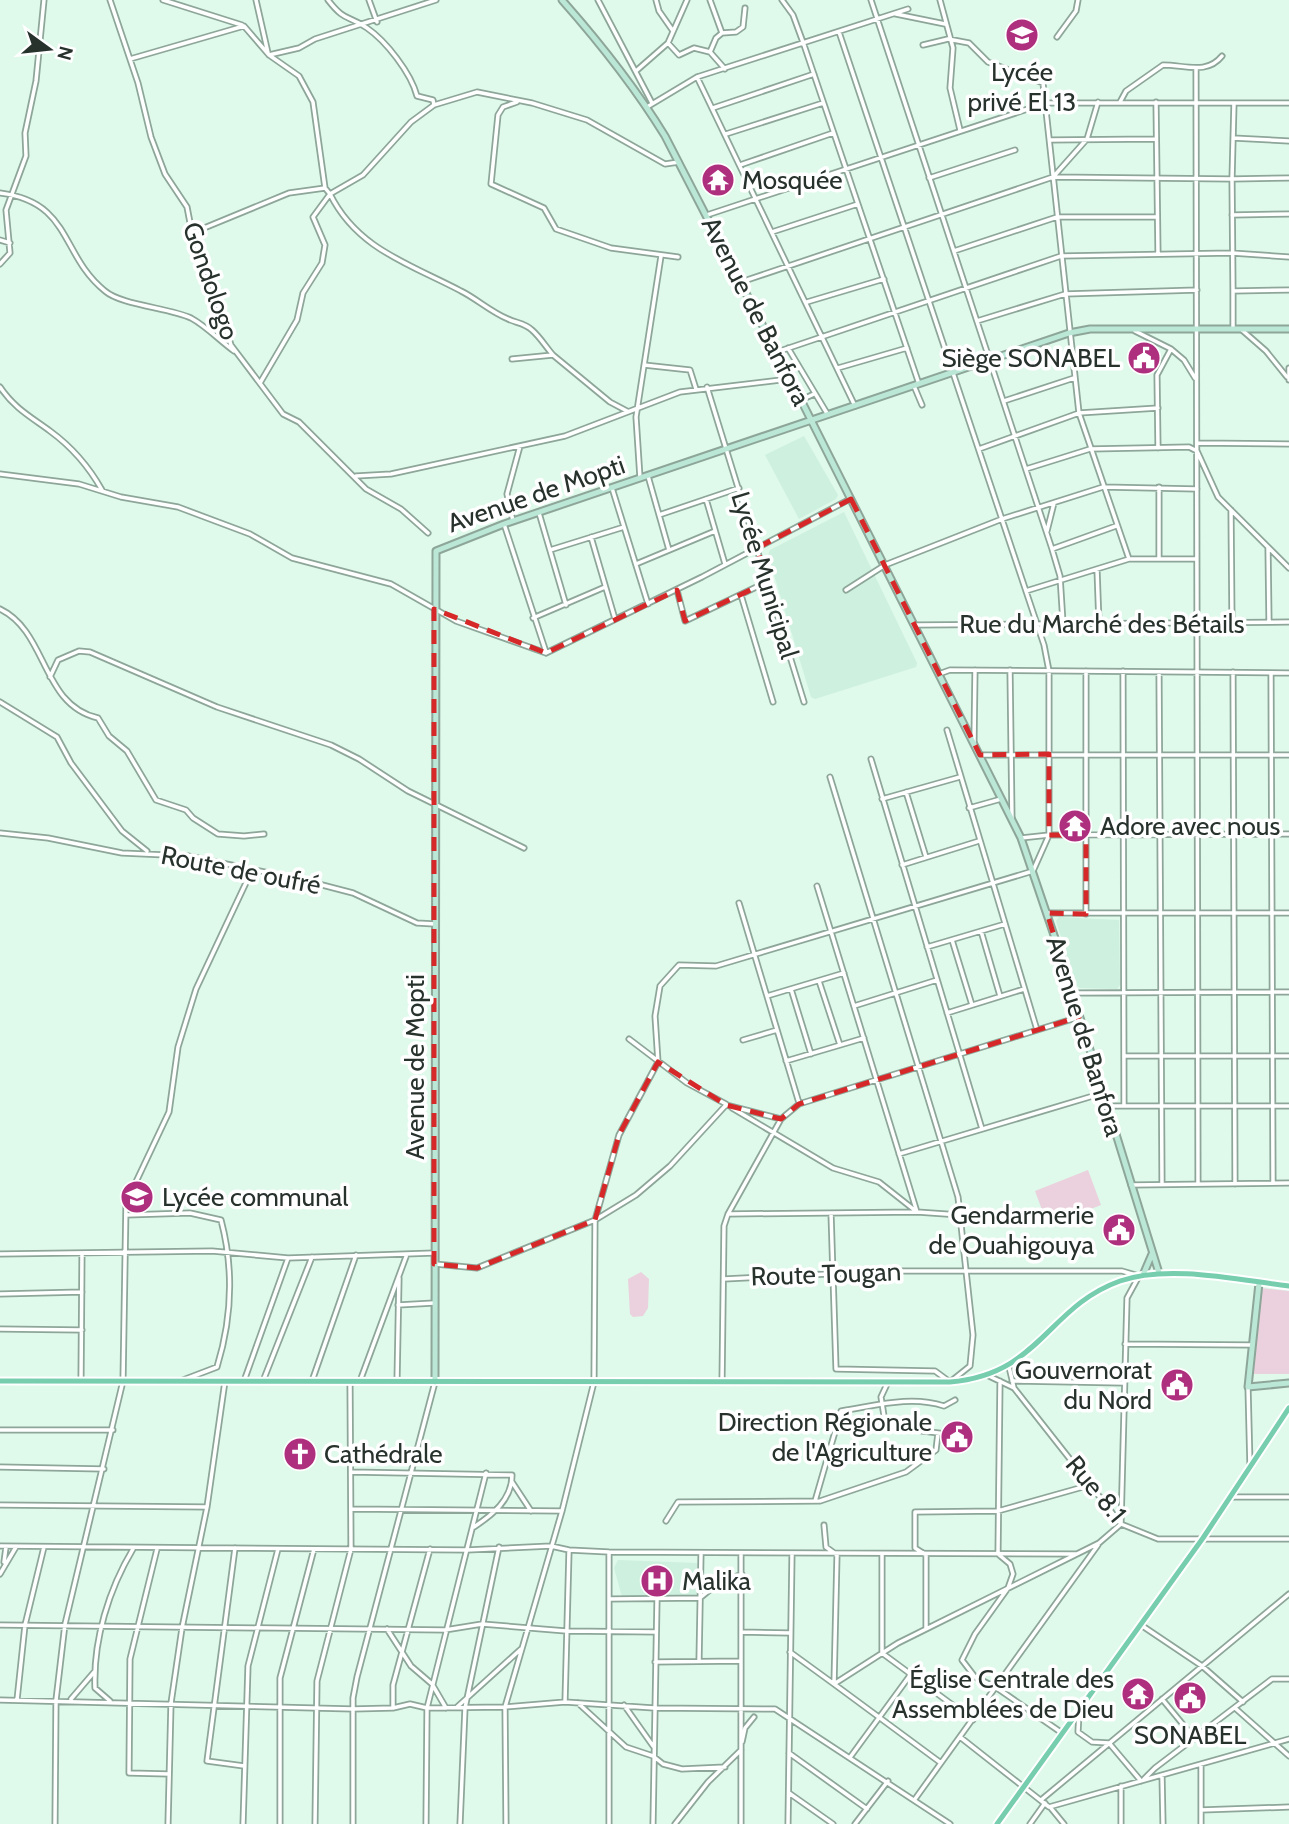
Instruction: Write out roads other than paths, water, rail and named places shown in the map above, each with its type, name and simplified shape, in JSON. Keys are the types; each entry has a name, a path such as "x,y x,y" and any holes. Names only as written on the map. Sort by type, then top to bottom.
{"main road":[{"path":"0,1381 950,1382 989,1376 1009,1367 1090,1296 1118,1282 1159,1273 1289,1286"},
{"path":"998,1824 1203,1538 1289,1408"}],"street":[{"path":"0,264 10,253 6,210 10,194 20,180 26,156 25,133 36,81 44,0"},
{"name":"Gondologo","path":"110,0 130,59 151,137 164,174 187,207 192,233 212,284 226,335 283,414 299,422 366,489 401,509 428,533"},
{"path":"163,0 244,26 269,55 299,76 313,102 325,188 350,227 366,236 382,253 466,293 508,320 520,322 532,330 553,355 610,402 627,411"},
{"path":"256,0 269,55"},
{"path":"328,0 341,17 364,25 389,45 395,60 413,80 417,96 433,100 434,106"},
{"path":"369,0 377,22"},
{"path":"269,55 377,22 436,0"},
{"name":"Avenue de Banfora","path":"562,0 650,105 802,400 1021,838 1047,913 1159,1273"},
{"path":"598,0 636,71 650,105 697,77 804,45 908,9"},
{"path":"656,0 659,10 673,31"},
{"path":"636,71 668,43 687,0"},
{"path":"710,0 722,33"},
{"path":"782,0 793,15 804,45 908,348 922,405"},
{"path":"871,0 1052,549 1060,580 1063,623"},
{"path":"940,0 952,39 954,67 951,95 960,130"},
{"path":"1057,37 1076,10 1078,0"},
{"path":"710,52 716,38 722,33 736,32 743,27 745,8"},
{"path":"893,13 945,23"},
{"path":"130,59 244,26"},
{"path":"506,1824 505,1707 562,1511 594,1381 595,1220 619,1135 658,1062 655,1016 660,986 678,965 716,966 1033,872 1049,835 1049,671 1037,623 839,32"},
{"path":"923,45 952,39 969,43 988,62 1043,83 1079,413 1129,559"},
{"path":"668,43 679,55 694,48 710,52 725,69"},
{"path":"1120,102 1126,91 1163,65 1196,69 1210,66 1222,56"},
{"path":"1196,69 1198,1184"},
{"path":"713,108 814,74"},
{"path":"697,77 824,336 855,406"},
{"path":"260,383 297,320 303,293 322,263 325,245 313,217 330,194 363,175 411,122 434,106 477,92 587,120 665,164 679,162"},
{"path":"519,102 503,107 498,115 491,184 544,208 556,229 611,248 678,257"},
{"path":"1053,177 1087,139 1098,102"},
{"path":"1156,102 1158,254"},
{"path":"726,134 823,103"},
{"path":"707,215 1046,103 1289,103"},
{"path":"1233,329 1234,103"},
{"path":"740,164 833,133"},
{"path":"1233,138 1289,141"},
{"path":"1050,140 1155,139"},
{"path":"929,178 1015,150"},
{"path":"741,282 1053,177 1289,178"},
{"path":"192,233 289,193 325,188"},
{"path":"0,193 34,201 54,218 84,267 106,292 192,318 238,354"},
{"path":"772,232 858,204"},
{"path":"1232,215 1289,215"},
{"path":"953,252 1057,217 1156,217"},
{"path":"0,240 9,243"},
{"path":"777,352 1061,256 1232,253 1289,257"},
{"path":"640,478 638,406 661,256"},
{"path":"807,302 884,279"},
{"path":"977,321 1065,294 1197,290"},
{"path":"1233,291 1289,290"},
{"name":"Avenue de Mopti","path":"435,1382 436,551 504,524 1069,333 1090,329 1289,329"},
{"path":"1132,329 1171,349 1184,360 1197,383"},
{"path":"1241,329 1266,351 1288,378"},
{"path":"788,348 828,415"},
{"path":"838,368 908,348"},
{"path":"1158,448 1157,375 1171,349"},
{"path":"512,359 553,355"},
{"path":"644,365 690,370 693,372 696,389"},
{"path":"1288,378 1289,368"},
{"path":"1004,401 1074,378"},
{"path":"356,477 391,474 565,436 638,406 696,389 791,379"},
{"path":"0,387 10,402 69,447 102,490"},
{"name":"Lycée Municipal","path":"707,387 804,702"},
{"path":"802,400 814,394"},
{"path":"979,449 1079,413 1158,408"},
{"path":"1197,443 1289,444"},
{"path":"513,521 508,494 520,446"},
{"path":"1026,469 1090,449 1189,447 1197,451 1218,496 1289,568"},
{"path":"0,474 102,490 203,516 250,534 292,558 391,584 456,621 546,653 677,590 851,499"},
{"path":"648,476 669,550"},
{"path":"846,590 885,565 1002,519 1103,487 1197,489"},
{"path":"1159,487 1159,559"},
{"path":"612,488 648,604"},
{"path":"659,515 739,488"},
{"path":"706,499 725,565"},
{"path":"1046,533 1054,503"},
{"path":"1231,510 1232,624"},
{"path":"539,513 566,605"},
{"path":"504,524 546,653"},
{"path":"1052,549 1116,526"},
{"path":"550,550 624,527"},
{"path":"636,564 715,531"},
{"path":"591,537 615,620"},
{"path":"1268,548 1269,622"},
{"path":"1026,591 1129,559 1197,559"},
{"path":"1097,569 1099,624"},
{"path":"677,590 685,621 768,582"},
{"path":"533,618 605,587"},
{"path":"741,595 773,702"},
{"path":"0,609 17,617 68,704 82,714 97,718 109,736 127,751 156,800 186,810 193,818 218,834 264,834"},
{"name":"Rue du Marché des Bétails","path":"915,625 1197,625 1289,622"},
{"path":"50,677 58,660 79,651 90,652 217,707 331,744 435,805 524,848"},
{"path":"939,674 950,670 1289,673"},
{"name":"Avenue de Banfora","path":"974,743 975,670"},
{"name":"Avenue de Banfora","path":"1010,670 1012,820"},
{"path":"1086,671 1086,914"},
{"name":"Avenue de Banfora","path":"1124,671 1124,1106"},
{"path":"1159,672 1162,1184"},
{"path":"1233,672 1235,1184"},
{"path":"1271,673 1273,1183"},
{"path":"0,702 57,737 71,763 122,831 148,852"},
{"path":"947,730 1037,1030"},
{"path":"979,755 1289,754"},
{"path":"871,759 982,1129"},
{"path":"830,777 958,1197 973,1335 970,1366 950,1382 935,1371 836,1369 831,1213"},
{"path":"882,799 960,777"},
{"path":"906,792 926,858"},
{"path":"970,808 1002,799"},
{"name":"Route de oufré","path":"0,833 58,839 122,853 148,852 252,870 353,893 417,923 435,925"},
{"path":"1021,838 1049,835 1289,834"},
{"path":"902,865 979,841"},
{"path":"55,1824 56,1700 65,1624 123,1381 126,1203 169,1112 178,1047 196,989 252,870"},
{"path":"817,886 917,1212"},
{"path":"739,904 799,1104"},
{"path":"1047,913 1289,913"},
{"path":"927,947 1004,924"},
{"path":"981,931 1000,997"},
{"path":"952,940 972,1005"},
{"path":"767,996 844,973"},
{"path":"854,1006 937,980"},
{"path":"818,981 840,1045"},
{"path":"791,989 811,1054"},
{"path":"947,1013 1024,989"},
{"path":"1072,993 1289,992"},
{"path":"722,1382 724,1226 728,1214 781,1119 799,1104 1079,1017"},
{"path":"743,1040 777,1030"},
{"path":"786,1061 863,1038"},
{"path":"629,1039 658,1062 726,1105 833,1168 878,1182 917,1212"},
{"path":"1124,1056 1289,1056"},
{"path":"899,1154 1103,1093"},
{"path":"726,1105 781,1119"},
{"path":"434,1264 477,1268 595,1220 636,1195 653,1181 726,1105"},
{"path":"1107,1106 1289,1106"},
{"path":"1131,1185 1289,1183"},
{"path":"728,1214 917,1212 960,1216"},
{"path":"126,1215 190,1213 221,1220 230,1254 229,1313 217,1367 181,1381"},
{"path":"0,1254 212,1251 288,1258 434,1253"},
{"path":"81,1381 82,1253"},
{"path":"360,1381 407,1254"},
{"path":"915,1799 1099,1543 1121,1524 1127,1298 1152,1254"},
{"path":"312,1381 356,1255"},
{"path":"263,1381 312,1257"},
{"path":"244,1381 288,1258"},
{"name":"Route Tougan","path":"723,1279 832,1273 967,1271 1122,1270 1141,1276"},
{"path":"397,1381 399,1275"},
{"path":"1250,1469 1248,1387 1259,1283"},
{"path":"0,1294 82,1292"},
{"path":"398,1305 434,1303"},
{"path":"0,1329 83,1330"},
{"path":"1125,1344 1252,1345"},
{"name":"Rue 8.1","path":"1009,1367 1014,1388 1121,1524 1158,1539 1289,1538"},
{"name":"Rue 8.1","path":"989,1376 1014,1388"},
{"path":"168,1824 171,1703 182,1628 207,1507 225,1381"},
{"path":"315,1824 317,1681 351,1549 350,1381"},
{"path":"998,1554 1000,1381"},
{"path":"1012,1381 1124,1383"},
{"path":"353,1824 354,1709 357,1677 435,1382"},
{"path":"888,1382 881,1403 885,1422 899,1428 946,1434"},
{"path":"1248,1387 1289,1383"},
{"path":"814,1501 841,1411 881,1403 930,1401 944,1406 955,1400"},
{"path":"0,1430 113,1430"},
{"path":"666,1521 678,1502 814,1501 906,1472 936,1450 939,1433"},
{"path":"0,1468 104,1469"},
{"path":"351,1472 512,1475 512,1482 496,1512 472,1528"},
{"path":"426,1824 427,1708 486,1473"},
{"path":"512,1482 531,1511"},
{"path":"926,1555 915,1548 915,1512 998,1511 1090,1485"},
{"path":"1231,1497 1289,1497"},
{"path":"0,1505 93,1508 207,1507"},
{"path":"351,1509 562,1511"},
{"path":"824,1524 826,1547 837,1555"},
{"path":"834,1684 926,1628 1099,1543"},
{"path":"4,1564 3,1546 467,1550 551,1546 569,1550 609,1552 1077,1554"},
{"path":"0,1574 16,1547"},
{"path":"17,1700 24,1625 44,1547"},
{"path":"460,1824 465,1708 499,1547"},
{"path":"234,1548 207,1761 244,1766"},
{"path":"110,1700 95,1688 95,1671 103,1626 118,1574 133,1549"},
{"path":"157,1549 130,1660 129,1773 169,1774"},
{"path":"243,1824 248,1667 278,1549"},
{"path":"280,1824 280,1678 314,1549"},
{"path":"393,1708 393,1685 430,1549"},
{"path":"565,1702 569,1550"},
{"path":"609,1552 609,1824"},
{"path":"699,1661 701,1553"},
{"path":"741,1554 741,1824"},
{"path":"788,1824 792,1554"},
{"path":"998,1554 1010,1564 1013,1574 1008,1588 975,1634 962,1660 975,1677 997,1688 1062,1733"},
{"path":"834,1684 837,1555"},
{"path":"881,1555 882,1653"},
{"path":"926,1555 926,1628"},
{"path":"609,1599 699,1598 717,1584 741,1574"},
{"path":"1030,1824 1043,1801 1289,1594"},
{"path":"653,1824 657,1600"},
{"path":"0,1625 445,1630 482,1624 566,1631 656,1632"},
{"path":"1141,1625 1202,1666 1243,1702"},
{"path":"387,1629 411,1666 432,1684 446,1708"},
{"path":"741,1632 790,1633"},
{"path":"455,1708 467,1701 523,1647"},
{"path":"790,1652 941,1763"},
{"path":"882,1653 973,1720"},
{"path":"655,1662 741,1661"},
{"path":"71,1700 95,1671"},
{"path":"850,1756 911,1674"},
{"path":"1142,1780 1272,1679 1289,1679"},
{"path":"1162,1699 1195,1739"},
{"path":"0,1700 110,1700 354,1709 393,1708 410,1704 427,1708 465,1708 565,1702 654,1708 775,1709 950,1824"},
{"path":"578,1703 626,1747 653,1756 663,1764 682,1769 724,1767"},
{"path":"624,1705 653,1747"},
{"path":"1235,1708 1289,1756"},
{"path":"1079,1710 1078,1732 1092,1742 1109,1743 1142,1780"},
{"path":"675,1824 708,1782 741,1750 745,1728 754,1717"},
{"path":"960,1738 1043,1801 1064,1824"},
{"path":"1049,1807 1289,1739"},
{"path":"789,1753 867,1809"},
{"path":"1201,1824 1202,1764"},
{"path":"1162,1775 1163,1824"},
{"path":"855,1824 888,1781"},
{"path":"1121,1786 1121,1824"},
{"path":"788,1793 833,1824"},
{"path":"1201,1810 1289,1807"}],"place":[{"name":"Lycée privé El 13","path":"1022,35"},
{"name":"Mosquée","path":"718,180"},
{"name":"Siège SONABEL","path":"1144,358"},
{"name":"Adore avec nous","path":"1075,826"},
{"name":"Lycée communal","path":"137,1197"},
{"name":"Gendarmerie de Ouahigouya","path":"1119,1230"},
{"name":"Gouvernorat du Nord","path":"1177,1385"},
{"name":"Direction Régionale de l'Agriculture","path":"957,1437"},
{"name":"Cathédrale","path":"300,1454"},
{"name":"Malika","path":"657,1581"},
{"name":"Église Centrale des Assemblées de Dieu","path":"1138,1694"},
{"name":"SONABEL","path":"1190,1698"}]}
